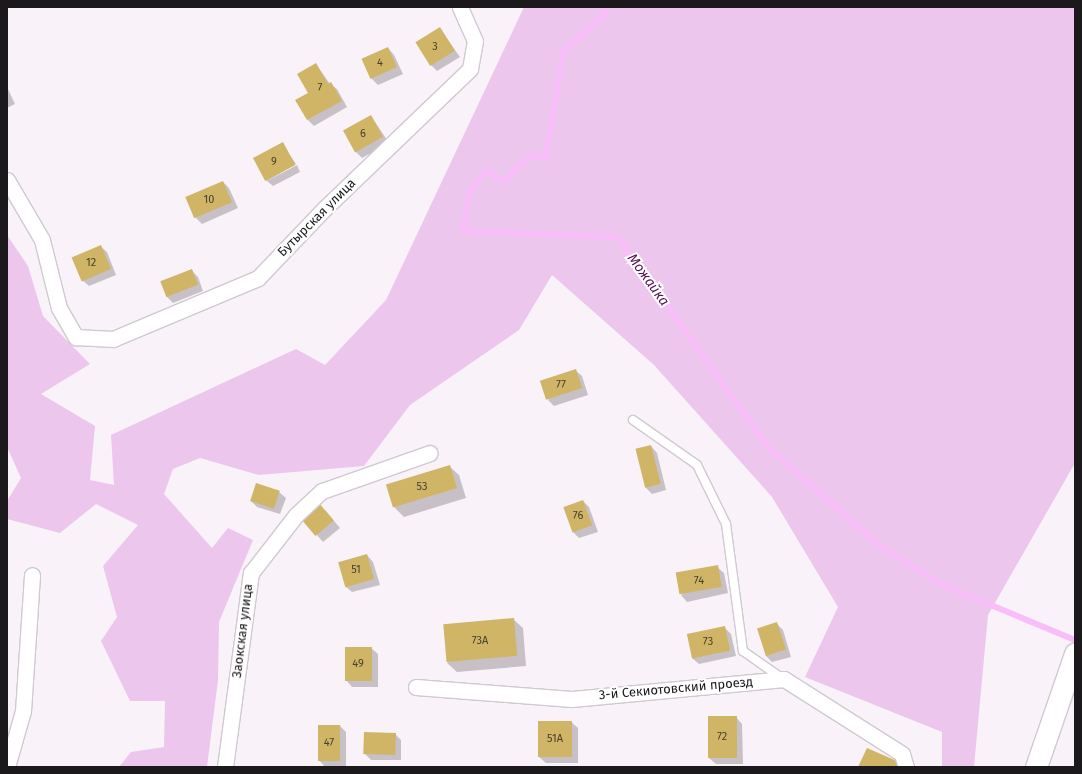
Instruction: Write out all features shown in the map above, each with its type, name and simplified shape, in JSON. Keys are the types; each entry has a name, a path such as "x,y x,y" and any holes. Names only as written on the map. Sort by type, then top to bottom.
{"main road":[{"path":"1036,767 1075,654"}],"street":[{"name":"Бутырская улица","path":"7,180 42,240 59,308 76,337 113,339 258,278 325,208 470,69 474,41 460,7"},
{"name":"Заокская улица","path":"225,767 250,573 296,515 322,491 430,453"},
{"path":"7,767 23,711 32,575"},
{"name":"3-й Секиотовский проезд","path":"416,687 572,699 784,679"},
{"path":"784,679 902,754 906,767"}],"lane":[{"path":"633,420 697,465 726,524 743,651 784,679"}],"shaded area":[{"path":"524,7 1075,7 1075,463 988,615 974,767 942,767 942,732 805,677 838,607 772,497 654,365 552,275 519,330 410,405 364,466 259,475 200,458 173,469 164,494 212,548 228,528 253,540 219,622 218,680 207,767 119,767 131,752 164,747 165,701 130,701 101,641 117,617 103,566 138,525 96,504 60,533 7,519 7,501 21,478 7,447 7,235 28,266 43,316 90,364 41,394 95,426 90,480 114,485 111,435 296,349 325,365 386,300"}],"building":[{"path":"440,27 455,51 430,66 415,42"},
{"path":"388,47 397,67 370,79 362,59"},
{"path":"316,63 328,84 331,82 342,101 307,120 295,100 308,93 297,74"},
{"path":"371,115 383,137 355,152 343,131"},
{"path":"283,142 295,165 265,181 253,158"},
{"path":"223,181 232,202 194,218 185,197"},
{"path":"101,245 111,269 82,281 72,258"},
{"path":"192,269 198,285 166,297 160,281"},
{"path":"576,369 582,388 546,400 540,381"},
{"path":"651,445 661,484 645,488 635,449"},
{"path":"450,465 457,488 393,508 386,485"},
{"path":"256,483 280,491 274,509 250,501"},
{"path":"583,500 592,525 573,533 563,507"},
{"path":"319,503 334,521 315,536 301,518"},
{"path":"367,554 374,579 345,587 338,562"},
{"path":"718,565 722,587 679,594 676,572"},
{"path":"514,618 517,656 447,662 443,624"},
{"path":"777,622 786,650 766,656 757,628"},
{"path":"725,626 730,650 692,659 687,634"},
{"path":"345,647 372,647 372,681 345,681"},
{"path":"708,716 737,716 737,758 708,758"},
{"path":"538,721 572,721 572,757 538,757"},
{"path":"318,725 340,725 340,761 318,761"},
{"path":"364,732 396,733 395,755 363,754"},
{"path":"867,748 899,762 897,767 858,767"}],"waterway":[{"name":"Можайка","path":"605,7 606,14 564,51 546,158 531,156 504,182 486,171 470,192 463,231 618,237 769,448 880,546 943,585 1075,640"}]}
